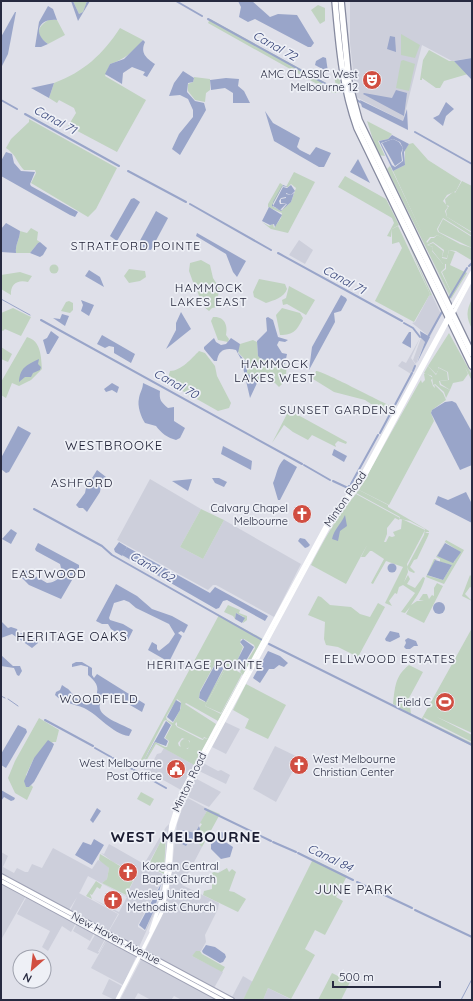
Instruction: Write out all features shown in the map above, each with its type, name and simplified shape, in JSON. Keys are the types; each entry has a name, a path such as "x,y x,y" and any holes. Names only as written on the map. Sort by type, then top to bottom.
{"highway":[{"path":"334,1 344,84 357,128 472,366"},
{"path":"341,1 349,83 359,120 472,354"},
{"path":"344,1 344,39"}],"main road":[{"name":"Minton Road","path":"454,308 472,272"},
{"name":"Minton Road","path":"117,1000 158,922 165,901 170,872 170,840 174,813 181,793 327,525 363,480 446,322 472,278"},
{"name":"New Haven Avenue","path":"2,878 45,905 58,907 78,920 141,953 167,970 180,972 214,995 221,997"},
{"name":"New Haven Avenue","path":"2,878 72,919 85,921 173,971 186,981 198,982 221,997"},
{"path":"221,997 229,999"}],"shaded area":[{"path":"350,1 472,1 472,58 452,61 422,45 403,121 356,97 350,43"},
{"path":"299,240 313,250 305,264 289,255"},
{"path":"432,295 441,314 430,337 412,323 415,322 429,296"},
{"path":"420,338 411,358 416,365 411,374 398,366 402,361 406,363"},
{"path":"421,338 425,342 416,364 413,360"},
{"path":"150,479 201,509 180,547 203,559 224,520 301,564 274,617 216,585 213,585 208,590 117,540"},
{"path":"225,722 240,729 226,754 212,747"},
{"path":"275,746 300,758 276,802 253,789"},
{"path":"164,748 194,765 181,790 142,768 143,766 149,769 157,754 161,753"},
{"path":"203,763 218,771 221,770 230,775 226,784 199,771"},
{"path":"195,778 221,792 209,807 186,796"},
{"path":"186,797 208,809 195,833 189,833 183,830 186,845 197,841 202,847 182,885 219,903 218,909 205,935 206,942 201,951 196,952 192,956 223,972 214,988 145,951 161,918 169,891 177,824"},
{"path":"169,824 165,879 159,903 139,947 109,931 119,914 93,899 119,912 127,897 88,876 79,893 118,914 108,932 70,911 77,897 69,910 1,874 1,852 8,856 3,867 14,873 17,868 28,872 32,864 42,868 53,848 92,869 98,860 103,862 109,868 107,879 102,883 126,896 134,880 124,873 126,868 113,862 101,853 104,854 109,844 144,864","holes":["167,830 164,875 147,866","160,884 162,885 158,901 145,931 138,927 138,925"]},
{"path":"1,883 26,896 1,940"},
{"path":"27,896 76,923 71,932 62,926 49,949 45,949 42,947 50,931 17,914"},
{"path":"77,923 94,933 90,941 73,931"},
{"path":"96,933 105,939 98,952 106,939 107,940 98,954 87,949"},
{"path":"107,940 136,957 123,985 91,968"},
{"path":"142,958 220,1000 182,1000 174,996 171,1000 151,1000 138,993 134,1000 120,1000"},
{"path":"243,976 253,982 243,1000 237,1000 232,997"},
{"path":"109,979 122,986 115,1000 102,994"},
{"path":"268,988 292,1000 263,1000"}],"green space":[{"path":"73,1 87,1 83,12 79,14"},
{"path":"318,5 325,8 325,21 320,24 311,10"},
{"path":"50,19 57,20 65,35 48,44 41,37 39,31 42,25"},
{"path":"210,19 337,89 334,77 339,76 342,92 333,93 208,23"},
{"path":"120,28 143,40 128,55 110,64 105,76 146,100 117,152 68,126 76,113 74,108 59,100 57,103 49,98 54,83 65,79 84,68 100,54"},
{"path":"401,34 420,45 415,58 401,55"},
{"path":"429,50 449,61 454,61 468,74 444,81 440,88 436,88 422,78 422,80 420,80 423,60"},
{"path":"403,60 415,64 409,91 396,88 401,61"},
{"path":"194,77 210,79 210,90 206,93 205,102 195,100 188,91 188,84 193,82"},
{"path":"29,119 117,168 96,209 88,217 31,183 36,173 35,170 24,170 13,154 6,148 11,139 29,122"},
{"path":"367,121 392,134 388,139 378,141 385,156 378,155"},
{"path":"413,143 428,160 461,181 456,191 447,195 443,201 448,207 445,211 447,217 472,233 472,236 443,218 437,229 438,232 460,244 472,248 471,252 437,235 430,237 426,242 393,171 405,165 405,150 409,144"},
{"path":"390,166 427,243 431,238 434,238 437,235 472,251 471,260 456,251 449,250 447,258 442,257 444,250 433,242 427,245 433,247 432,251 443,264 445,264 445,268 441,272 451,292 449,294 387,169"},
{"path":"294,172 315,182 288,233 271,229 262,222 269,226 273,224 274,228 281,218 282,213 268,207 268,204 280,183 283,185 272,206 281,211 291,202 296,188 291,184 286,187"},
{"path":"345,176 386,199 399,225 392,229 391,237 387,236 394,223 392,218 338,187"},
{"path":"462,181 472,186 472,232 447,217 446,211 449,206 446,205 445,199 454,191 455,193"},
{"path":"443,219 472,237 472,248 439,232 438,229"},
{"path":"398,226 430,294 414,322 375,301 402,248 399,242 392,244 392,229"},
{"path":"31,228 38,232 37,240 40,242 30,253 16,253 20,231 27,233"},
{"path":"403,232 432,295 429,296 430,294"},
{"path":"433,243 443,251 442,258 447,259 449,250 455,252 450,265 467,273 451,299 423,244 449,294 451,292 442,272 446,269 446,264 443,264 432,250 433,247 428,245"},
{"path":"201,260 210,265 213,278 220,289 216,302 217,307 212,308 209,311 201,302 195,285 198,285 193,282 189,271 190,263"},
{"path":"52,265 56,265 58,269 56,273 52,273 50,271 50,267"},
{"path":"129,269 145,271 146,277 140,281 129,283 124,276"},
{"path":"20,272 32,276 28,282 21,281 15,283 11,291 11,295 1,289 1,275"},
{"path":"259,279 285,284 287,289 286,292 281,297 266,303 254,297 253,292"},
{"path":"289,286 315,300 306,315 287,304 283,305 282,300 286,298"},
{"path":"472,299 472,329 468,314"},
{"path":"69,301 73,303 73,310 70,313 61,311 66,302"},
{"path":"13,308 31,317 21,336 5,329 3,331 1,330 1,313"},
{"path":"282,308 300,313 303,318 299,326 292,333 280,335 276,315"},
{"path":"213,317 220,318 225,322 226,335 229,339 228,342 218,340 211,321"},
{"path":"449,333 472,375 472,381 465,367 468,374 463,381 453,383 450,390 441,384 440,381 449,380 448,372 438,367 439,369 436,374 428,366"},
{"path":"27,337 32,339 38,345 41,354 42,369 31,380 19,386 12,383 6,398 1,395 1,382"},
{"path":"253,340 257,342 258,356 286,365 286,377 279,387 275,383 267,381 261,384 247,373 247,363 239,353 238,347 240,344"},
{"path":"1,347 12,354 8,362 1,359"},
{"path":"199,351 205,353 215,366 217,376 231,403 229,408 218,411 167,381 170,371 182,367"},
{"path":"428,366 436,375 439,368 447,372 448,380 439,381 440,385 450,390 446,398 444,392 435,384 433,385 432,376 424,373"},
{"path":"316,371 321,372 391,406 386,414 365,400 334,392 313,379"},
{"path":"426,373 433,378 431,380 433,386 435,388 434,384 443,393 446,400 432,410 431,413 434,421 389,505 359,490 419,383 421,380 422,383 425,380 424,374"},
{"path":"289,410 347,442 346,444 338,441 335,444 336,447 312,435 308,440 284,425 272,443"},
{"path":"359,490 388,505 388,507 429,531 425,533 429,533 417,559 414,560 410,567 415,572 414,573 409,571 407,567 424,535 425,529 410,521 400,519 400,517 356,493"},
{"path":"356,494 400,518 399,520 395,518 387,528 387,534 384,542 386,542 389,536 395,536 393,532 401,529 402,519 425,530 407,564 408,572 404,582 408,575 410,579 407,584 415,588 423,577 425,578 421,589 411,605 417,601 424,601 419,600 423,594 427,594 429,599 432,595 434,596 434,588 437,583 443,586 424,623 406,614 410,607 405,613 401,612 415,593 403,585 399,587 397,594 395,593 389,601 392,606 385,603 403,567 386,561 373,584 371,583 384,559 372,551 370,551 365,557 361,557 367,545 346,584 311,565 326,537"},
{"path":"201,509 224,520 203,559 180,547"},
{"path":"446,540 464,550 444,584 426,577 434,559 437,560 435,560 428,575 429,576 443,580 452,565 440,562 440,559 436,557","holes":["445,542 460,552 454,562 437,556"]},
{"path":"470,575 472,577 472,588 470,587 465,594 472,601 462,596"},
{"path":"318,596 330,605 351,607 360,614 370,617 378,603 385,607 358,657 338,647 326,645 324,639 325,622 308,615"},
{"path":"228,605 240,610 239,613 247,616 247,620 243,623 244,617 236,613 235,619 233,616 224,612"},
{"path":"219,615 263,639 218,721 186,703 185,704 216,724 208,739 211,734 194,765 156,744 142,768 138,765","holes":["241,639 244,639 254,645 255,648 240,672 243,675 221,714 205,706 226,668 234,669 243,647 240,643","217,660 226,665 205,702 199,699 200,691","177,699 181,702 181,708 173,723 167,720 166,717","166,720 172,725 165,738 169,741 167,747 155,742 141,766 164,721","177,722 177,726 203,739 204,737 208,739 204,738 203,740 200,739 177,727 175,724","182,738 190,741 188,749 179,746 178,743"]},
{"path":"472,628 472,733 437,717 472,735 472,742 423,717 425,720 472,743 472,746 421,720"},
{"path":"409,665 423,672 409,698 411,714 393,704 396,682 404,669"},
{"path":"226,668 231,670 232,668 242,674 221,713 205,706"},
{"path":"246,684 286,705 268,739 245,728 249,719 233,710"},
{"path":"39,718 59,730 56,742 53,742 34,758 26,775 29,787 31,785 33,787 27,800 15,793 8,778 15,761"},
{"path":"183,739 187,739 189,740 189,748 183,749 180,746 180,742"},
{"path":"141,792 154,799 150,806 137,799"},
{"path":"208,809 220,814 202,847 199,845 197,836 202,824 200,823"},
{"path":"166,831 164,874 148,866"},
{"path":"100,854 125,869 123,873 133,881 126,895 102,883 107,879 109,868 99,860"},
{"path":"313,859 347,876 336,897 343,901 325,935 315,930 305,949 315,955 291,999 268,988 263,1000 243,1000"},
{"path":"227,868 229,872 232,869 236,872 229,891 234,892 246,899 238,912 203,895 204,891 212,889 212,873 218,873"},
{"path":"96,881 102,885 100,889 97,887 92,895 90,894 92,899 86,896"},
{"path":"196,951 200,951 202,954 225,967 222,972 192,956"},
{"path":"332,973 350,982 341,1000 318,1000"}],"water":[{"path":"71,1 73,1 79,14 83,12 87,1 90,1 78,21"},
{"path":"238,1 252,1 270,17 278,14 297,15 314,43 311,47 308,47 255,19 248,22 239,17 241,7"},
{"path":"48,6 53,9 57,20 46,21 42,24 39,31 40,35 48,44 41,47 35,47 39,22"},
{"path":"15,12 8,54 1,68 1,37"},
{"path":"390,36 395,37 396,52 387,49"},
{"path":"143,40 145,42 143,49 145,55 155,64 147,77 143,75 145,72 132,67 123,73 122,84 105,74 110,64 124,59"},
{"path":"323,57 326,58 328,72 315,65 316,61"},
{"path":"472,58 472,80 454,61"},
{"path":"183,71 194,78 193,82 188,83 187,92 195,101 204,103 206,110 180,155 172,149 179,134 193,117 193,110 188,99 180,95 169,96 174,83"},
{"path":"226,78 239,79 238,86 244,91 250,103 233,103 233,93 225,88 211,90 210,80"},
{"path":"54,83 49,98 31,88"},
{"path":"396,90 407,93 404,116 363,94 392,98"},
{"path":"360,100 403,121 407,109 408,130 362,107"},
{"path":"446,102 454,109 446,116 443,126 433,118 439,115"},
{"path":"265,111 273,123 300,138 297,147 300,150 310,155 316,147 331,153 324,167 319,167 274,141"},
{"path":"392,135 409,144 404,152 405,165 393,171 379,141 388,139","holes":["393,139 400,142 403,148 403,161 395,167 392,165 381,143"]},
{"path":"393,139 399,142 403,148 401,153 402,161 395,166 382,143"},
{"path":"6,152 12,154 14,163 21,171 35,172 30,184 31,186 78,212 75,217 1,176 1,161"},
{"path":"358,159 370,183 350,172"},
{"path":"291,185 295,191 291,195 286,193 286,197 281,198 279,201 280,204 286,204 280,210 273,206 283,187 287,188"},
{"path":"294,193 291,202 281,211 275,208 282,210 287,204 281,203 281,199 286,198 286,194 291,195"},
{"path":"134,198 140,202 117,241 110,236 131,199"},
{"path":"269,207 282,215 275,227 274,224 270,225 262,221"},
{"path":"156,211 168,218 151,250 136,248"},
{"path":"6,223 20,231 16,253 1,252 1,229"},
{"path":"197,233 246,261 237,277 233,272 226,254 196,236"},
{"path":"40,242 47,248 40,257 30,253"},
{"path":"89,270 100,277 104,287 85,276"},
{"path":"341,295 347,300 341,311 334,313 335,322 309,370 312,347"},
{"path":"81,300 94,305 89,316 81,311 83,305"},
{"path":"181,312 191,329 166,349 176,330 176,323"},
{"path":"62,314 69,316 65,326 53,318 60,319"},
{"path":"268,317 273,320 278,337 288,340 285,342 279,341 277,345 282,353 287,354 285,364 261,359 258,356 257,341 267,331 266,318"},
{"path":"51,331 59,337 49,354 47,354 43,340 47,338"},
{"path":"420,331 430,337 417,363 425,342 421,338"},
{"path":"409,332 411,332 411,348 402,343"},
{"path":"102,335 135,354 131,363 114,353 114,347 109,346 105,348 97,344"},
{"path":"214,338 216,342 221,345 226,344 231,338 240,344 238,353 247,363 247,373 258,381 250,398 241,359 236,350 223,350 219,354 217,361 214,361 204,349 204,347"},
{"path":"39,359 38,364 41,367 40,370 33,373 31,377 25,377 19,382 21,373 25,367"},
{"path":"112,383 119,387 117,393 112,390 106,392 104,389"},
{"path":"143,383 160,391 161,401 168,408 174,407 174,421 185,428 180,438 176,440 170,438 162,433 156,426 145,423 139,408 139,398"},
{"path":"452,401 456,403 472,432 472,465 460,470 431,413 432,410 445,402"},
{"path":"18,426 31,433 9,472 6,473 1,469 1,458"},
{"path":"223,446 252,461 251,470 221,454"},
{"path":"334,449 347,456 344,462 332,455"},
{"path":"284,459 297,467 280,500 278,500 273,483 278,467"},
{"path":"97,470 106,477 106,480 101,486 100,492 87,512 83,508 79,508 76,505 85,493 86,488"},
{"path":"212,478 219,478 227,482 224,487 215,483"},
{"path":"192,479 188,491 172,481"},
{"path":"466,492 472,504 472,523 435,504 438,496 448,500"},
{"path":"345,515 347,526 340,531 338,541 332,539 334,532"},
{"path":"11,529 17,533 11,544 2,539"},
{"path":"300,538 305,539 310,545 305,548 298,541"},
{"path":"119,542 127,547 122,556 115,552 114,549"},
{"path":"38,543 79,565 79,568 61,599 29,585 20,576 25,570 47,583 57,580 61,575 60,564 36,551 35,549"},
{"path":"445,543 461,552 453,563 437,556"},
{"path":"127,547 210,593 215,587 268,616 265,621 227,600 223,601 219,608 216,609 122,555"},
{"path":"435,560 452,565 443,580 427,575"},
{"path":"392,563 397,568 392,573 387,568"},
{"path":"116,584 137,596 152,609 172,616 188,625 184,633 181,631 178,633 182,636 169,662 148,650 152,642 157,645 157,649 159,651 169,643 175,634 169,624 136,608 124,600 114,603 109,618 110,620 123,624 133,630 128,640 111,629 108,624 102,624 96,621"},
{"path":"439,602 443,604 445,608 443,612 439,614 435,612 433,608 435,604"},
{"path":"236,613 245,618 242,623 235,619"},
{"path":"1,621 8,628 11,627 17,629 19,634 25,632 38,640 38,643 32,648 12,634 1,638"},
{"path":"390,631 399,633 400,637 390,642 386,641 385,639"},
{"path":"408,638 416,641 418,646 406,649 404,647 406,643 405,640"},
{"path":"243,639 254,647 240,671 234,667 244,647 240,642"},
{"path":"268,651 280,656 288,663 284,667 279,665 274,669 269,669 260,683 253,678"},
{"path":"1,655 13,666 20,666 22,671 19,676 14,668 1,666"},
{"path":"217,661 225,665 206,702 199,698 200,692"},
{"path":"82,662 92,668 92,675 94,678 97,674 145,704 142,712 111,694 104,698 100,704 102,713 111,720 132,730 129,736 117,732 90,711 65,702 55,695 56,692 60,690 62,685 82,701 89,702 96,696 97,687 95,682 88,675 88,667 81,665 72,667 72,664"},
{"path":"176,700 181,703 180,710 173,722 167,717"},
{"path":"166,721 171,725 164,738 168,741 166,746 155,742 141,766"},
{"path":"18,725 26,729 27,732 6,768 1,765 1,754"},
{"path":"48,740 54,744 52,749 34,782 29,787 26,787 24,781 34,758"},
{"path":"1,790 15,798 14,800 11,801 4,797 1,801"},
{"path":"97,808 101,811 93,823 90,820"},
{"path":"199,826 200,829 196,836 196,841 191,844 188,843 186,846 180,843 182,830 195,833"},
{"path":"217,833 226,833 224,841 233,847 230,857 221,859 211,849 211,844"},
{"path":"94,839 104,845 92,865 75,855 83,842 91,845"},
{"path":"161,884 155,908 145,930 139,925"},
{"path":"206,945 215,947 225,954 226,957 223,962 220,963 203,953 202,951"}],"waterway":[{"name":"Canal 72","path":"176,1 202,16"},
{"name":"Canal 72","path":"208,19 333,88"},
{"name":"Canal 71","path":"1,100 17,109"},
{"name":"Canal 72","path":"357,100 363,104"},
{"name":"Canal 71","path":"25,114 119,166"},
{"name":"Canal 72","path":"415,132 472,164"},
{"name":"Canal 71","path":"128,171 186,202"},
{"name":"Canal 71","path":"190,204 271,250"},
{"name":"Canal 71","path":"278,253 402,321"},
{"path":"469,266 472,263"},
{"path":"448,300 467,268"},
{"path":"1,299 30,315"},
{"path":"428,337 443,310"},
{"name":"Canal 70","path":"41,320 302,464"},
{"name":"Canal 71","path":"404,323 413,328 420,337"},
{"path":"413,371 415,366"},
{"path":"380,433 412,373"},
{"path":"351,484 378,435"},
{"name":"Canal 70","path":"304,465 330,480"},
{"name":"Canal 70","path":"333,481 348,488 349,486"},
{"name":"Canal 62","path":"34,509 102,546 112,555 262,640"},
{"name":"Canal 62","path":"269,644 472,745"},
{"path":"1,696 5,698"},
{"path":"8,699 18,706"},
{"name":"Canal 84","path":"45,720 93,746"},
{"name":"Canal 84","path":"95,748 111,757"},
{"name":"Canal 84","path":"113,758 132,769"},
{"name":"Canal 84","path":"134,770 166,788"},
{"name":"Canal 84","path":"205,809 271,841"},
{"name":"Canal 84","path":"273,842 296,852"},
{"name":"Canal 84","path":"298,853 353,880"},
{"name":"Canal 84","path":"357,882 412,908"},
{"name":"Canal 84","path":"415,910 472,937"},
{"path":"461,1000 472,979"}],"place":[{"name":"AMC CLASSIC West Melbourne 12","path":"372,80"},
{"name":"Calvary Chapel Melbourne","path":"302,514"},
{"name":"Field C","path":"445,702"},
{"name":"West Melbourne Christian Center","path":"299,765"},
{"name":"West Melbourne Post Office","path":"176,769"},
{"name":"Korean Central Baptist Church","path":"128,872"},
{"name":"Wesley United Methodist Church","path":"113,900"}],"district":[{"name":"STRATFORD POINTE","path":"136,246"},
{"name":"HAMMOCK LAKES EAST","path":"209,295"},
{"name":"HAMMOCK LAKES WEST","path":"275,371"},
{"name":"SUNSET GARDENS","path":"338,410"},
{"name":"WESTBROOKE","path":"114,445"},
{"name":"ASHFORD","path":"82,483"},
{"name":"EASTWOOD","path":"49,574"},
{"name":"HERITAGE OAKS","path":"72,636"},
{"name":"FELLWOOD ESTATES","path":"390,659"},
{"name":"HERITAGE POINTE","path":"205,665"},
{"name":"WOODFIELD","path":"99,699"},
{"name":"WEST MELBOURNE","path":"186,837"},
{"name":"JUNE PARK","path":"354,889"}]}
